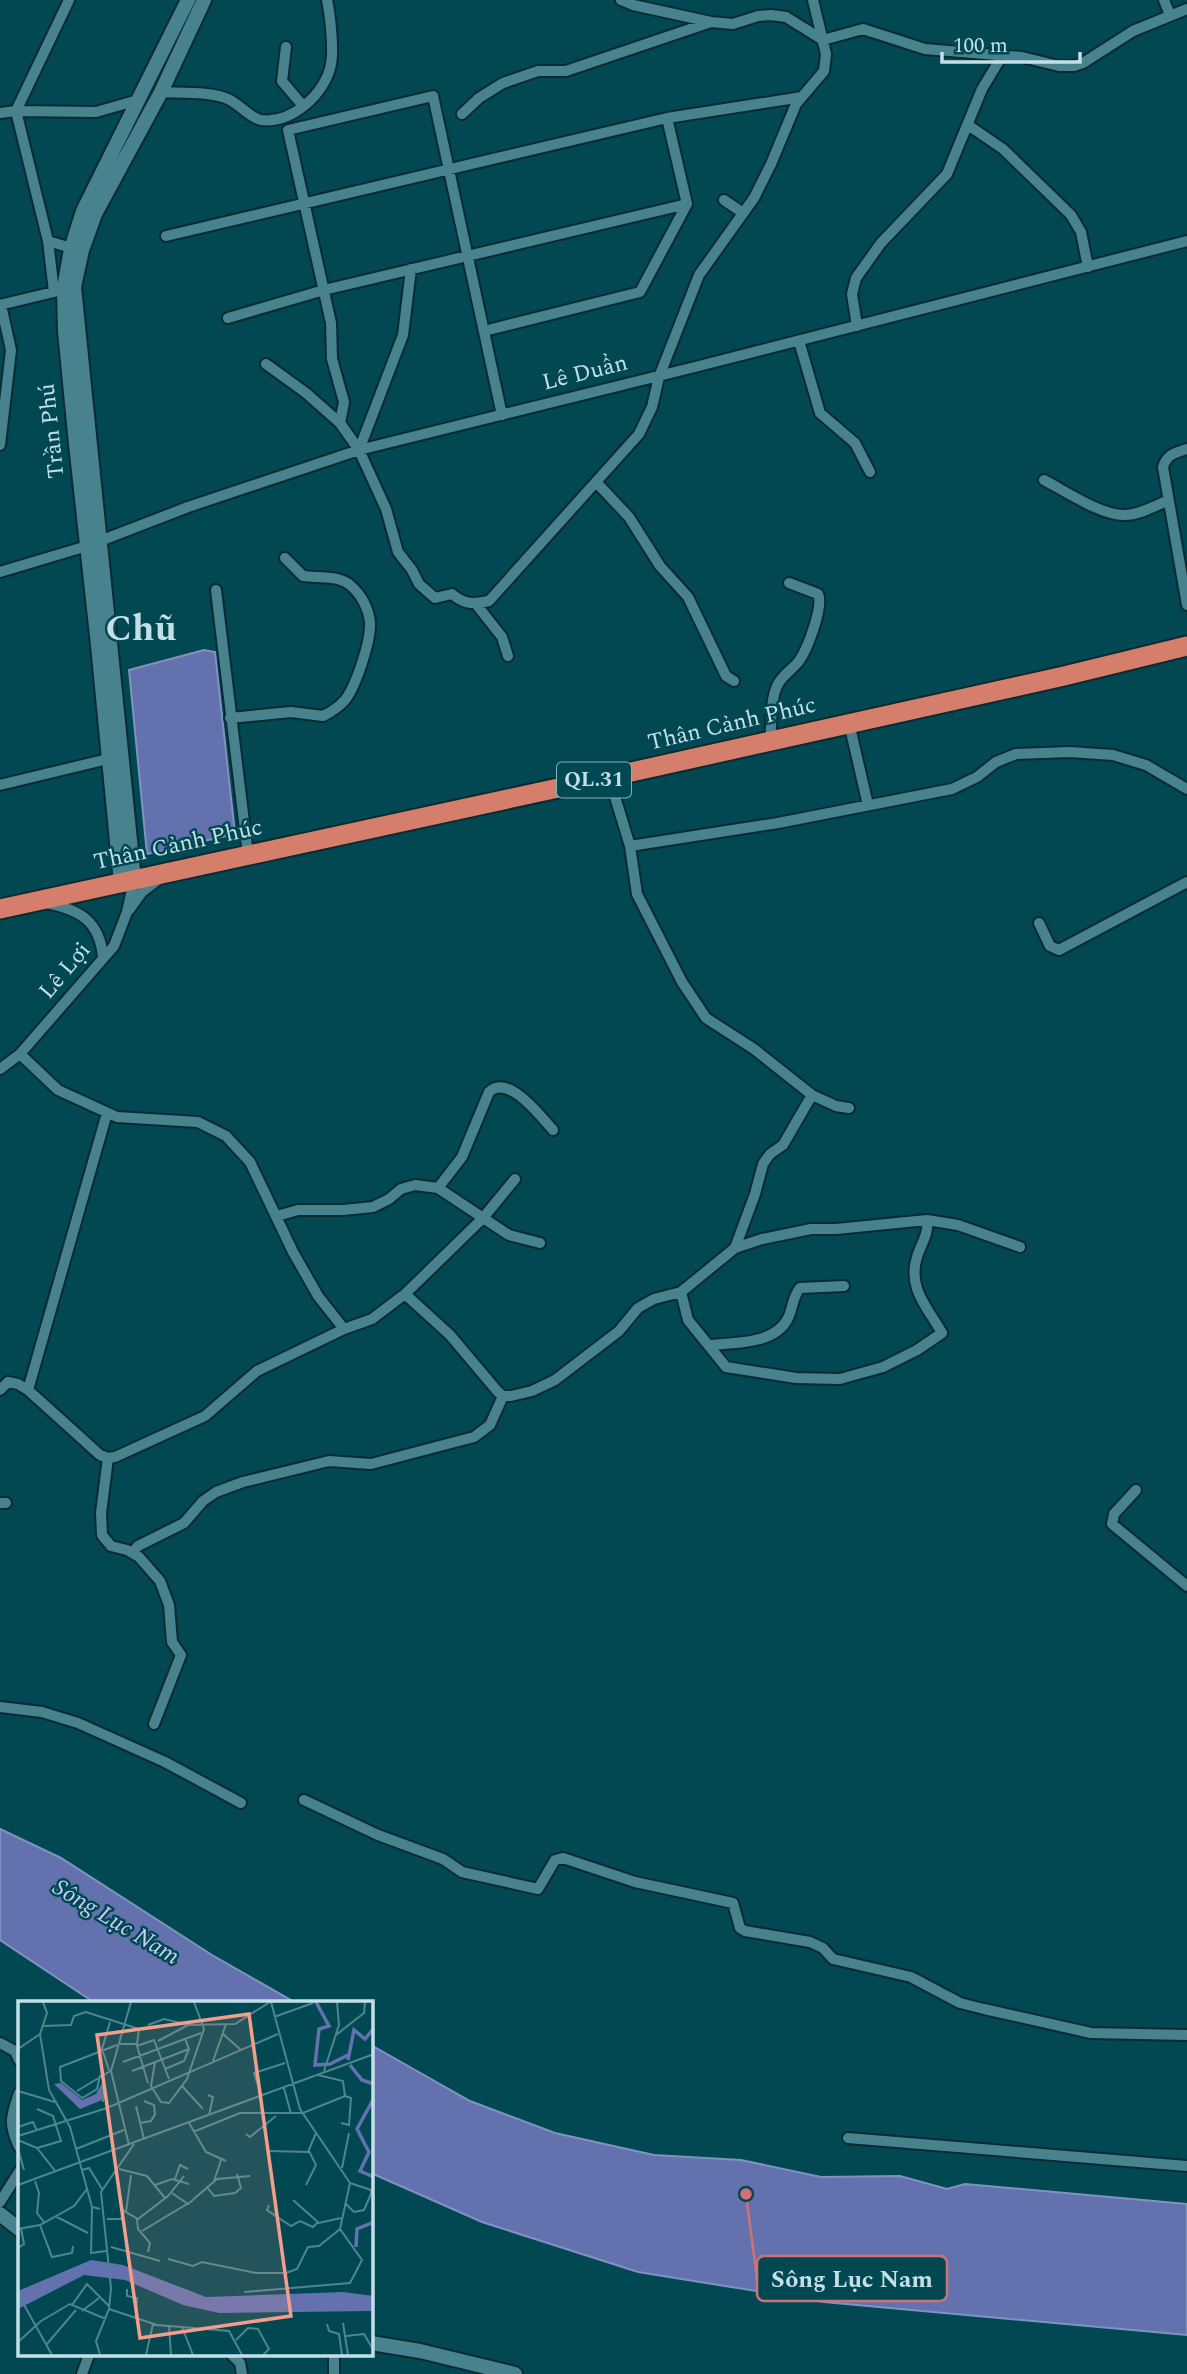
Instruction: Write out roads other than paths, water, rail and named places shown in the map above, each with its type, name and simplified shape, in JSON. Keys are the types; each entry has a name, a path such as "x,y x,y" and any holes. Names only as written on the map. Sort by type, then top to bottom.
{"highway":[{"name":"Thân Cảnh Phúc","path":"0,909 609,777 1187,646"}],"main road":[{"name":"Trần Phú","path":"127,881 93,543 65,331 64,289 76,250 83,211 188,0"},
{"name":"Trần Phú","path":"76,250 161,92 204,0"},
{"path":"0,2214 18,2228"},
{"path":"373,2343 420,2351 515,2374"}],"street":[{"path":"16,111 69,0"},
{"path":"161,92 226,98 254,118 262,120 295,112 321,86 332,62 327,0"},
{"path":"621,0 711,23 733,24 771,15 786,17 823,40 863,29 925,49 1022,57 1074,66 1133,31 1187,9"},
{"path":"266,364 306,393 340,423 359,450 386,509 398,552 419,584 435,598 452,594 463,603 489,601 639,434 652,407 659,376 699,275 743,213 771,164 796,104 824,71 826,54 813,0"},
{"path":"1164,0 1170,15"},
{"path":"462,114 479,98 503,83 538,71 566,71 711,23"},
{"path":"286,47 282,81 303,106"},
{"path":"857,326 852,294 856,278 881,243 947,174 982,89 1002,56"},
{"path":"340,423 344,402 332,359 331,323 288,130 433,96 502,415"},
{"path":"166,236 667,118 802,97"},
{"path":"0,113 96,112 138,100"},
{"name":"Trần Phú","path":"16,111 48,241 64,289"},
{"path":"484,331 640,292 687,204 667,118"},
{"path":"968,125 1003,149 1071,215 1081,232 1088,267"},
{"path":"724,200 743,213"},
{"path":"228,318 324,290 687,204"},
{"path":"48,241 76,250"},
{"name":"Lê Duẩn","path":"0,572 93,543 188,507 359,450 1187,242"},
{"path":"359,450 403,335 411,269"},
{"path":"0,445 5,353 0,305 64,289"},
{"path":"799,341 820,413 855,443 870,472"},
{"path":"1187,449 1165,459 1163,467 1187,605"},
{"path":"1045,480 1094,506 1123,516 1167,501"},
{"path":"596,482 629,517 660,566 688,597 726,676 734,681"},
{"path":"1174,536 1187,537"},
{"path":"230,719 291,712 323,716 345,700 356,678 370,629 370,620 362,599 352,587 337,579 303,576 285,558"},
{"path":"770,741 777,686 803,654 819,610 818,594 789,583"},
{"path":"216,590 248,855"},
{"path":"476,604 502,637 508,656"},
{"path":"849,723 868,805"},
{"path":"630,846 778,823 952,789 977,777 996,762 1016,754 1041,752 1113,755 1146,765 1187,789"},
{"path":"0,785 116,757"},
{"path":"609,777 630,846 637,894 682,982 706,1018 754,1049 812,1095 836,1106 849,1108"},
{"name":"Lê Lợi","path":"0,1069 20,1054 89,976 119,937 127,912 142,892 167,872"},
{"path":"127,881 127,912"},
{"path":"1039,923 1050,946 1059,950 1187,881"},
{"path":"37,901 73,909 92,925 102,945 103,958"},
{"path":"20,1054 58,1090 117,1117 198,1122 226,1136 250,1163 293,1252 318,1296 344,1329"},
{"path":"438,1188 462,1157 489,1092 494,1088 501,1087 530,1102 553,1130"},
{"path":"735,1248 763,1164 770,1154 783,1144 812,1095"},
{"path":"28,1390 107,1113"},
{"path":"0,1390 8,1382 18,1384 100,1455 116,1457 205,1416 257,1371 344,1329 372,1319 405,1294 482,1218 515,1179"},
{"path":"277,1216 298,1210 373,1207 401,1189 415,1185 438,1188 509,1235 540,1243"},
{"path":"681,1292 688,1320 726,1367 733,1370 839,1379 883,1367 917,1350 942,1333 916,1292 913,1275 916,1259 928,1230 927,1220"},
{"path":"503,1396 532,1391 555,1380 619,1332 638,1308 654,1299 681,1292 735,1248 762,1239 811,1229 927,1220 958,1225 1020,1247"},
{"path":"710,1345 743,1343 774,1332 784,1325 790,1316 796,1292 800,1288 844,1286"},
{"path":"405,1294 450,1335 503,1396"},
{"path":"132,1553 138,1546 184,1523 203,1501 216,1492 243,1482 329,1461 371,1464 474,1437 490,1425 503,1396"},
{"path":"108,1458 101,1513 102,1535 111,1546 139,1557 165,1590 172,1642 181,1655 153,1724"},
{"path":"1136,1490 1114,1514 1112,1524 1187,1586"},
{"path":"0,1707 42,1712 78,1723 165,1762 241,1803"},
{"path":"304,1800 378,1835 443,1859 462,1872 486,1879 538,1889 555,1860 563,1858 635,1882 733,1903 740,1928 745,1931 810,1942 823,1948 833,1959 911,1978 960,2003 1091,2033 1187,2035"},
{"path":"0,2043 15,2050 18,2058"},
{"path":"18,2097 11,2122 18,2145"},
{"path":"848,2138 1187,2166"},
{"path":"0,2202 18,2174"},
{"path":"82,2374 89,2356"},
{"path":"233,2356 240,2363 242,2374"},
{"path":"334,2356 334,2374"}],"water":[{"path":"204,650 215,652 235,834 147,854 129,670"},
{"name":"Sông Lục Nam","path":"0,1829 61,1858 212,1955 292,2001 92,2001 0,1940"},
{"path":"373,2046 470,2101 555,2133 654,2155 741,2160 821,2177 900,2176 947,2189 965,2184 1187,2204 1187,2335 824,2302 638,2272 482,2222 373,2174"}],"place":[{"name":"Sông Lục Nam","path":"746,2194"}],"district":[{"name":"Chũ","path":"141,629"}]}
